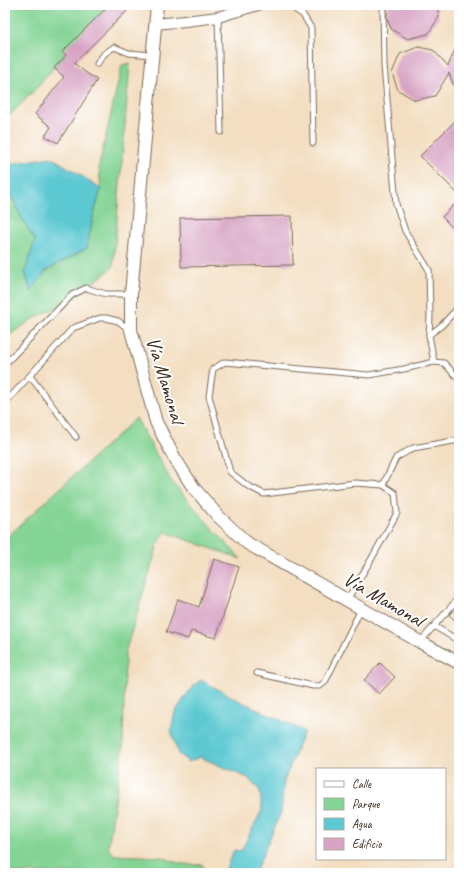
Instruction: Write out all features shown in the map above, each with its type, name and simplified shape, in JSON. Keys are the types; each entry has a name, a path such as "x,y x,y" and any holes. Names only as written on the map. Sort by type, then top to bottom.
{"street":[{"name":"Vía Mamonal","path":"157,5 131,294 131,330 156,422 174,457 193,487 218,516 247,543 459,663"},
{"path":"156,24 218,17 258,5"}],"lane":[{"path":"289,5 303,15 311,28 313,143"},
{"path":"383,5 384,65 396,204 405,231 428,270 430,316 429,335 434,362"},
{"path":"218,17 221,132"},
{"path":"97,64 104,54 114,47 129,53 153,55"},
{"path":"5,364 72,295 86,288 106,294 131,294"},
{"path":"429,335 441,326 459,307"},
{"path":"5,403 73,328 100,318 106,318 118,321 131,330"},
{"path":"347,600 397,513 395,493 383,485 355,483 264,494 248,486 230,472 210,396 213,369 225,362 369,375 434,362 444,363 459,379"},
{"path":"30,376 76,437"},
{"path":"383,485 396,458 413,448 459,440"},
{"path":"420,642 459,599"},
{"path":"258,673 313,686 320,686 325,682 361,608"},
{"path":"434,626 459,641"}],"green space":[{"path":"5,5 110,5 28,97 5,120"},
{"path":"130,63 113,267 73,299 33,319 5,338 5,272 7,269 9,251 5,238 5,182 23,221 35,240 25,272 31,291 46,271 87,248 93,217 101,189 99,166 122,65"},
{"path":"136,418 171,481 241,559 165,532 158,544 125,653 123,748 108,848 115,855 162,857 181,864 203,865 203,873 5,873 5,539"}],"water":[{"path":"51,157 101,189 93,217 87,248 46,271 31,292 25,272 35,240 23,221 5,182 5,165"},
{"path":"201,680 238,700 304,731 284,781 281,812 255,873 235,873 235,871 226,868 234,850 241,851 262,810 260,791 248,778 200,757 189,762 178,754 171,730 175,712 192,687"}],"building":[{"path":"109,5 121,5 127,11 74,63 97,80 58,143 45,136 51,127 35,114 64,77 54,68 66,55 62,52"},
{"path":"388,5 437,5 439,17 428,34 408,39 391,29 387,18"},
{"path":"459,40 459,88 453,84 449,73 435,96 415,100 398,90 392,73 400,54 418,47 433,50 448,66"},
{"path":"459,117 459,195 420,156"},
{"path":"459,200 459,234 442,217"},
{"path":"292,216 293,265 181,267 180,218"},
{"path":"214,559 239,567 216,638 191,631 188,639 166,632 178,599 199,607"},
{"path":"459,604 459,624 449,615"},
{"path":"380,663 395,677 379,694 364,680"}]}
